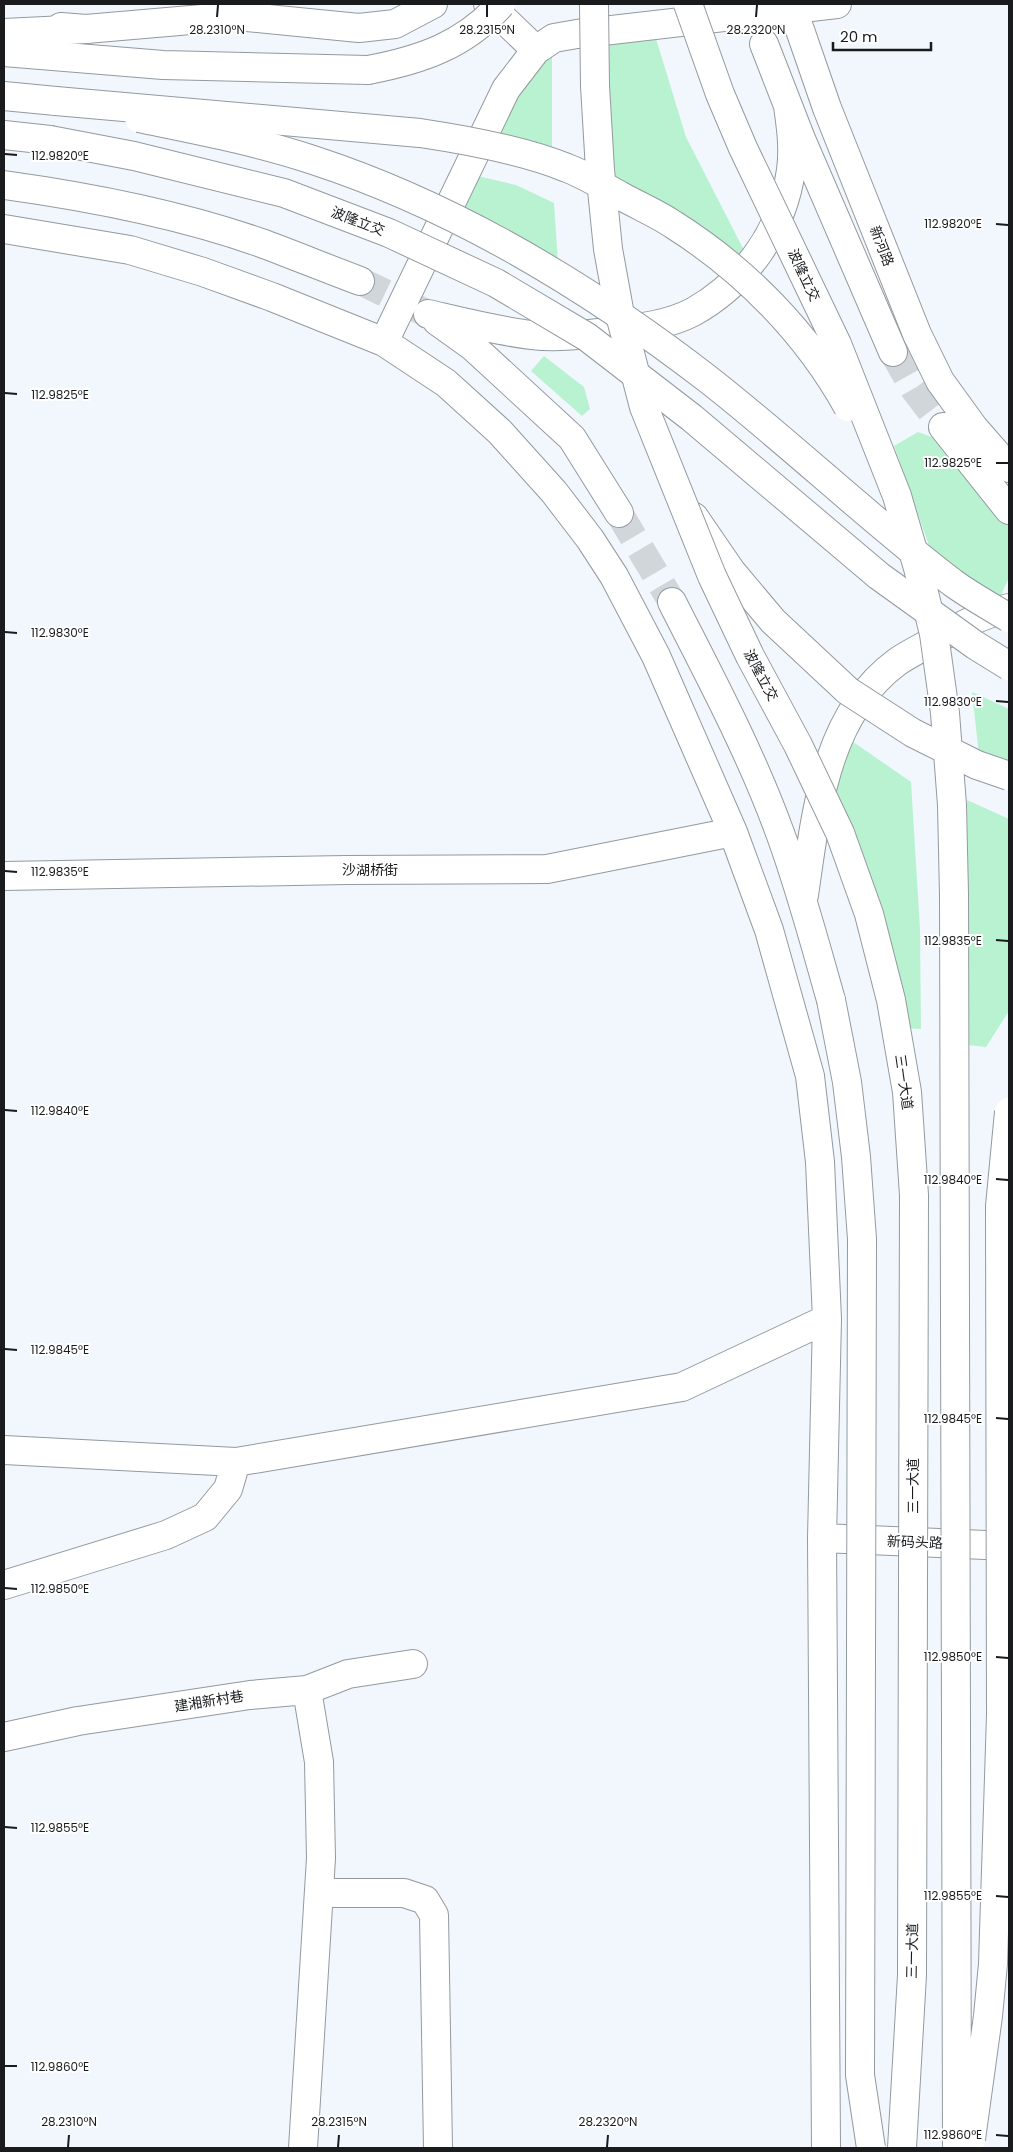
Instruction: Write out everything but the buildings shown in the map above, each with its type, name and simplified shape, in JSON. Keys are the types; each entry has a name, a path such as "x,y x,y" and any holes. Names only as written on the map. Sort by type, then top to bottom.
{"main road":[{"path":"4,33 86,29 237,16 359,28 395,24 433,4"},
{"path":"488,4 536,50"},
{"path":"4,52 163,65 368,70 405,63 446,47 485,22 501,4"},
{"name":"波隆立交","path":"594,4 595,86 600,170 610,259 620,315 644,407 712,576 742,638 798,744 840,834"},
{"name":"波隆立交","path":"688,4 720,94 743,148 836,344 897,496 918,568 934,634 945,713 951,786 954,894 957,2148"},
{"path":"384,342 506,89 536,50 554,38 577,34 791,6 837,4"},
{"name":"新河路","path":"791,6 827,108 916,334 940,381 974,428 1009,468"},
{"path":"4,22 86,29"},
{"path":"764,44 801,139 893,352"},
{"path":"4,96 420,133 469,140 568,168 673,224 717,255 748,281 798,333 819,360 844,399 897,496"},
{"path":"56,101 208,132 313,160 398,192 477,228 554,273 658,342 711,382 955,584 1009,618"},
{"path":"619,513 572,438 472,346 428,314 499,330 533,335 565,335 651,326 692,312 720,294 747,268 765,245 783,204 791,171 792,141 788,106"},
{"name":"波隆立交","path":"4,135 50,140 134,156 284,193 389,233 496,283 587,337 692,418 879,576 975,645 1009,666"},
{"path":"4,185 60,193 157,213 262,244 360,281"},
{"path":"4,229 139,252 203,272 384,342 446,382 500,432 554,492 590,539 614,576 656,656 733,832 769,930 810,1076 820,1162 827,1319 822,1531 826,2148"},
{"path":"944,427 1009,510"},
{"path":"678,493 731,571 774,621 848,691 913,733 977,765 1009,776"},
{"path":"672,602 730,718 779,831 803,901 831,1000 847,1082 856,1157 862,1239 860,2075 871,2148"},
{"path":"803,901 816,812 830,761 843,727 871,686 897,662 984,614 1009,608"},
{"name":"沙湖桥街","path":"4,876 347,870 547,869 733,832"},
{"name":"三一大道","path":"840,834 870,914 891,1000 907,1092 914,1194 912,1975 902,2148"},
{"path":"970,2148 993,1964 1001,1715 1000,1206 1009,1112"},
{"path":"4,1450 236,1462 682,1387 827,1319"},
{"path":"4,1586 166,1536 205,1517 228,1489 236,1462"},
{"name":"新码头路","path":"822,1531 1009,1534"},
{"name":"新码头路","path":"822,1531 1009,1546"},
{"name":"建湘新村巷","path":"4,1737 78,1720 250,1695 306,1690 348,1674 413,1664"},
{"path":"302,2148 321,1858 319,1762 306,1690"},
{"path":"319,1893 404,1893 424,1900 434,1914 438,2148"}],"green space":[{"path":"654,32 686,137 748,258 741,264 609,177 604,39"},
{"path":"552,51 552,148 492,131 510,98"},
{"path":"473,175 516,185 554,203 558,263 457,211"},
{"path":"544,356 584,387 590,409 582,416 531,371"},
{"path":"918,432 937,439 1009,527 1009,578 999,599 932,554 894,446"},
{"path":"972,692 1009,709 1009,765 979,755"},
{"path":"846,737 911,782 920,929 921,1029 904,1028 830,784"},
{"path":"967,800 1009,819 1009,1011 986,1047 968,1045"}],"tunnel":[{"path":"360,281 424,312"},
{"path":"893,352 914,389 943,427"},
{"path":"619,513 672,602"}]}
